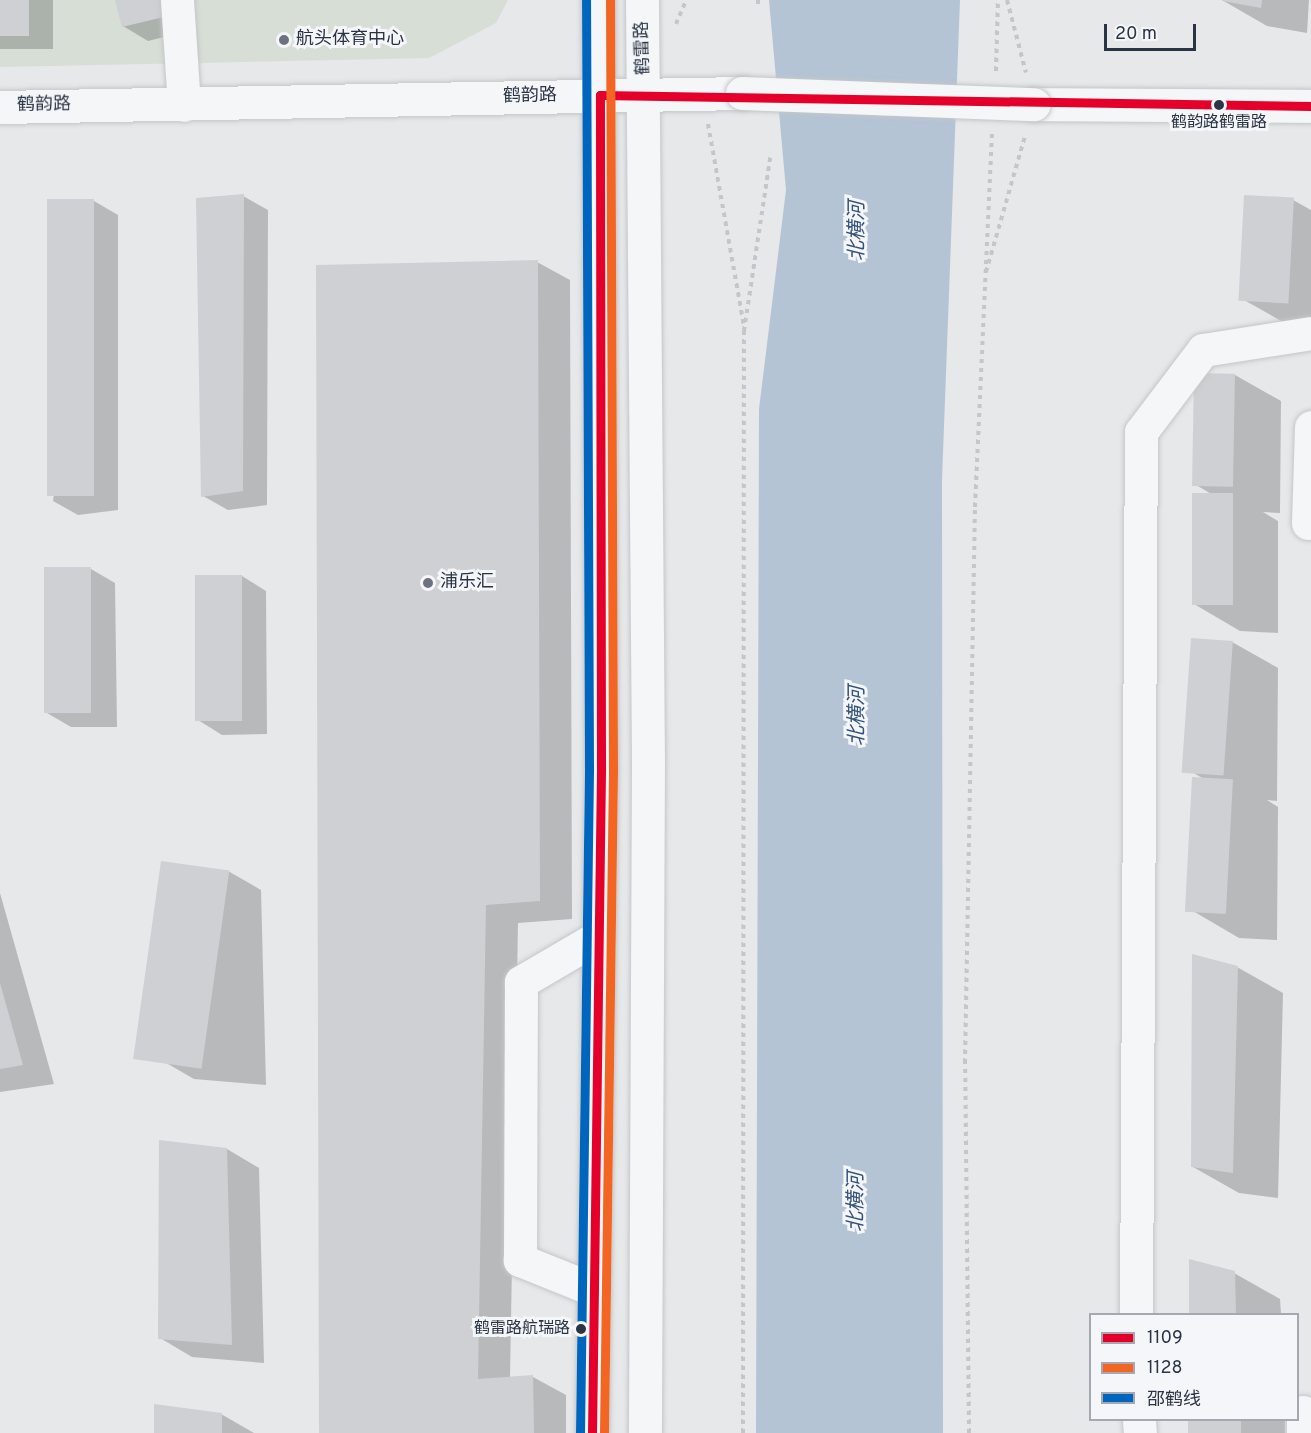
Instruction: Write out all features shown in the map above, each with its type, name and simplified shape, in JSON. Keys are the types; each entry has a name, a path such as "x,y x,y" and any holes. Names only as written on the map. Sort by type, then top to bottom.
{"street":[{"path":"177,0 184,105"},
{"path":"592,1433 596,938 601,768 598,0"},
{"name":"鹤雷路","path":"642,0 646,95 645,1433"},
{"name":"鹤韵路","path":"0,107 742,93 1034,104 1311,106"},
{"path":"1136,1313 1142,432 1203,350 1311,333"},
{"path":"1308,523 1311,427"},
{"path":"592,1289 520,1260 521,982 596,938"}],"path":[{"path":"995,85 998,0"},
{"path":"984,279 1034,104 1007,0"},
{"path":"702,94 744,331"},
{"path":"969,1433 965,1063 984,279 993,119"},
{"path":"743,1433 744,331 771,153"}],"shaded area":[{"name":"航头体育中心","path":"0,0 508,0 496,23 429,58 0,67"}],"water":[{"name":"北横河","path":"769,0 960,0 942,480 943,1433 756,1433 759,409 786,190"}],"building":[{"path":"0,0 29,0 29,36 0,36"},
{"path":"115,0 164,0 168,16 122,27"},
{"path":"1224,0 1262,0 1261,8 1223,1"},
{"path":"244,194 243,491 201,497 196,198"},
{"path":"1244,195 1294,198 1288,303 1238,301"},
{"path":"47,199 94,199 94,496 47,496"},
{"name":"浦乐汇","path":"538,260 540,901 486,905 478,1379 533,1375 534,1433 319,1433 316,265"},
{"path":"1194,373 1235,374 1233,487 1192,486"},
{"path":"1192,493 1233,493 1233,605 1192,605"},
{"path":"44,567 91,567 91,713 44,713"},
{"path":"195,575 242,575 242,721 195,721"},
{"path":"1191,638 1233,641 1223,776 1182,773"},
{"path":"1192,777 1233,779 1226,914 1185,912"},
{"path":"161,861 229,871 201,1069 133,1059"},
{"path":"1192,954 1238,966 1233,1173 1191,1167"},
{"path":"0,983 23,1065 0,1069"},
{"path":"159,1140 227,1148 232,1345 158,1339"},
{"path":"1189,1259 1235,1271 1236,1313 1189,1313"},
{"path":"154,1404 222,1413 222,1433 154,1433"},
{"path":"1188,1421 1241,1421 1241,1433 1188,1433"}],"transit line":[{"name":"邵鹤线","path":"580,1433 589,768 586,0"},
{"name":"1128","path":"604,1433 613,768 610,0"},
{"name":"1109","path":"600,95 1311,106"},
{"name":"1109","path":"592,1433 601,768 600,95"}],"place":[{"name":"航头体育中心","path":"284,40"},
{"name":"鹤韵路鹤雷路","path":"1219,105"},
{"name":"浦乐汇","path":"428,583"},
{"name":"鹤雷路航瑞路","path":"581,1329"}]}
